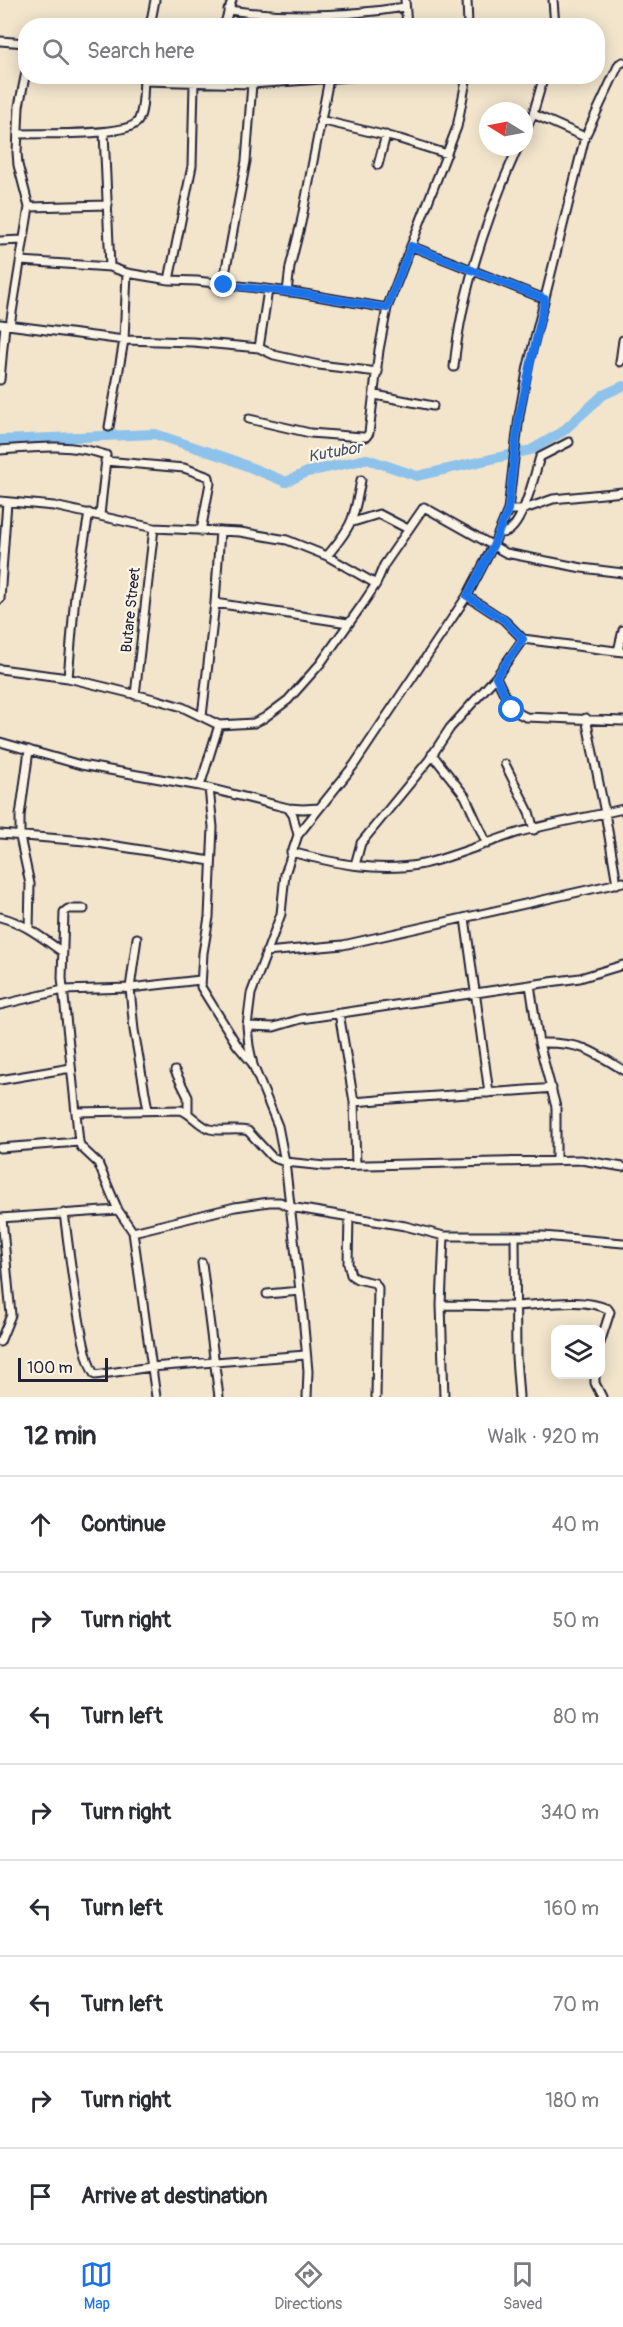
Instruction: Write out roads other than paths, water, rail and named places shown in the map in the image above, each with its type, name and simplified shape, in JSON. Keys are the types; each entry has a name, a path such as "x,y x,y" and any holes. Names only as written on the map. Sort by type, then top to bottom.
{"street":[{"path":"152,18 156,0"},
{"path":"226,18 232,0"},
{"path":"467,0 468,18"},
{"path":"553,0 554,18"},
{"path":"228,10 275,14 367,13 405,4"},
{"path":"0,41 18,42"},
{"path":"307,1397 306,1355 285,1162 278,1126 253,1065 247,1026 250,994 281,914 285,874 297,835 354,765 467,596 499,533 508,510 519,416 528,366 585,137 619,64 623,62"},
{"path":"0,380 5,325 21,261 28,207 18,165 19,106 24,84"},
{"path":"18,134 104,132 132,127 138,122 143,84"},
{"path":"169,280 192,166 194,84"},
{"path":"224,285 246,161 252,84"},
{"path":"287,292 328,84"},
{"path":"249,419 310,433 366,437 369,433 379,350 387,308 460,117 466,84"},
{"path":"542,84 533,114 585,137"},
{"path":"320,120 386,135 447,154"},
{"path":"104,132 110,267"},
{"path":"378,165 386,135"},
{"path":"454,367 462,310 472,272 515,156"},
{"path":"28,207 108,205"},
{"path":"0,241 23,240"},
{"path":"411,246 472,272 530,291 545,299"},
{"path":"21,261 110,267 127,273 169,280 287,292 387,308"},
{"path":"109,427 124,340 127,273"},
{"path":"259,348 268,290"},
{"path":"5,325 124,340 193,342 259,348 274,355 319,365 378,372"},
{"path":"620,362 623,340"},
{"path":"375,395 433,406"},
{"path":"499,533 512,528 522,510 536,475 540,457 569,442"},
{"path":"0,450 32,447 78,448 184,468 209,477 210,483 201,531"},
{"path":"100,515 106,455"},
{"path":"327,556 353,522 361,480"},
{"path":"508,510 522,510 553,499 623,492"},
{"path":"0,599 4,501 54,506 154,528 240,532 287,540 327,556 376,584"},
{"path":"0,669 68,678 182,707 219,725 254,723 288,700 320,664 376,584 384,565 421,509 428,507 506,553 582,568 623,573"},
{"path":"68,678 75,595 89,513"},
{"path":"353,522 379,514 408,529"},
{"name":"Butare Street","path":"135,695 154,528"},
{"path":"202,716 215,603 220,531"},
{"path":"467,596 504,620 523,639 621,652 623,630"},
{"path":"215,603 348,623"},
{"path":"355,865 361,843 450,728 496,677 523,639"},
{"path":"496,677 507,704 519,714 532,718 623,721"},
{"path":"266,952 343,945 620,883 586,718"},
{"path":"200,786 219,725"},
{"path":"0,742 81,765 200,786 288,808 319,808"},
{"path":"29,750 22,790 20,837 30,884 29,929"},
{"path":"432,754 465,796 487,844"},
{"path":"505,764 529,812 534,830"},
{"path":"209,788 213,816 209,917 200,980 204,995 237,1046 253,1065"},
{"path":"288,808 297,835"},
{"path":"291,852 328,862 355,865 387,867 423,864 524,831 623,809"},
{"path":"0,834 85,841 211,861"},
{"path":"84,909 68,909 64,912 61,951 79,1142 81,1147 98,1163 117,1210 133,1232 156,1397"},
{"path":"0,917 15,921 61,951"},
{"path":"465,918 489,1094"},
{"path":"137,938 130,988 134,1030 148,1110"},
{"path":"247,1026 274,1027 301,1019 580,978 623,964"},
{"path":"0,1005 63,990 130,988 200,980"},
{"path":"530,986 539,1043 552,1088 557,1130 556,1160"},
{"path":"339,1013 354,1102 356,1165"},
{"path":"539,1043 578,1044 623,1070"},
{"path":"0,1080 71,1068"},
{"path":"175,1071 188,1097 188,1112"},
{"path":"354,1102 424,1095 489,1094 552,1088"},
{"path":"77,1112 148,1110 188,1112 211,1129 248,1131 272,1157 285,1162 325,1166 556,1160 594,1161 623,1167"},
{"path":"0,1148 79,1142"},
{"path":"133,1232 235,1207 279,1202 291,1207 405,1226 444,1236 543,1236 623,1243"},
{"path":"0,1342 11,1315 1,1218 117,1210"},
{"path":"64,1213 78,1310 91,1371 95,1375 214,1361 306,1355"},
{"path":"349,1217 348,1263 351,1275 357,1279 375,1282 378,1288 376,1397"},
{"path":"444,1236 441,1305 444,1397"},
{"path":"515,1237 519,1397"},
{"path":"202,1263 219,1397"},
{"path":"267,1294 300,1291"},
{"path":"441,1305 516,1306 572,1303 605,1308 610,1312 605,1329"},
{"path":"595,1379 602,1397"}],"waterway":[{"name":"Kutubor","path":"0,440 155,434 230,459 286,482 307,472 367,459 417,476 531,450 562,432 603,395 623,386"}]}
